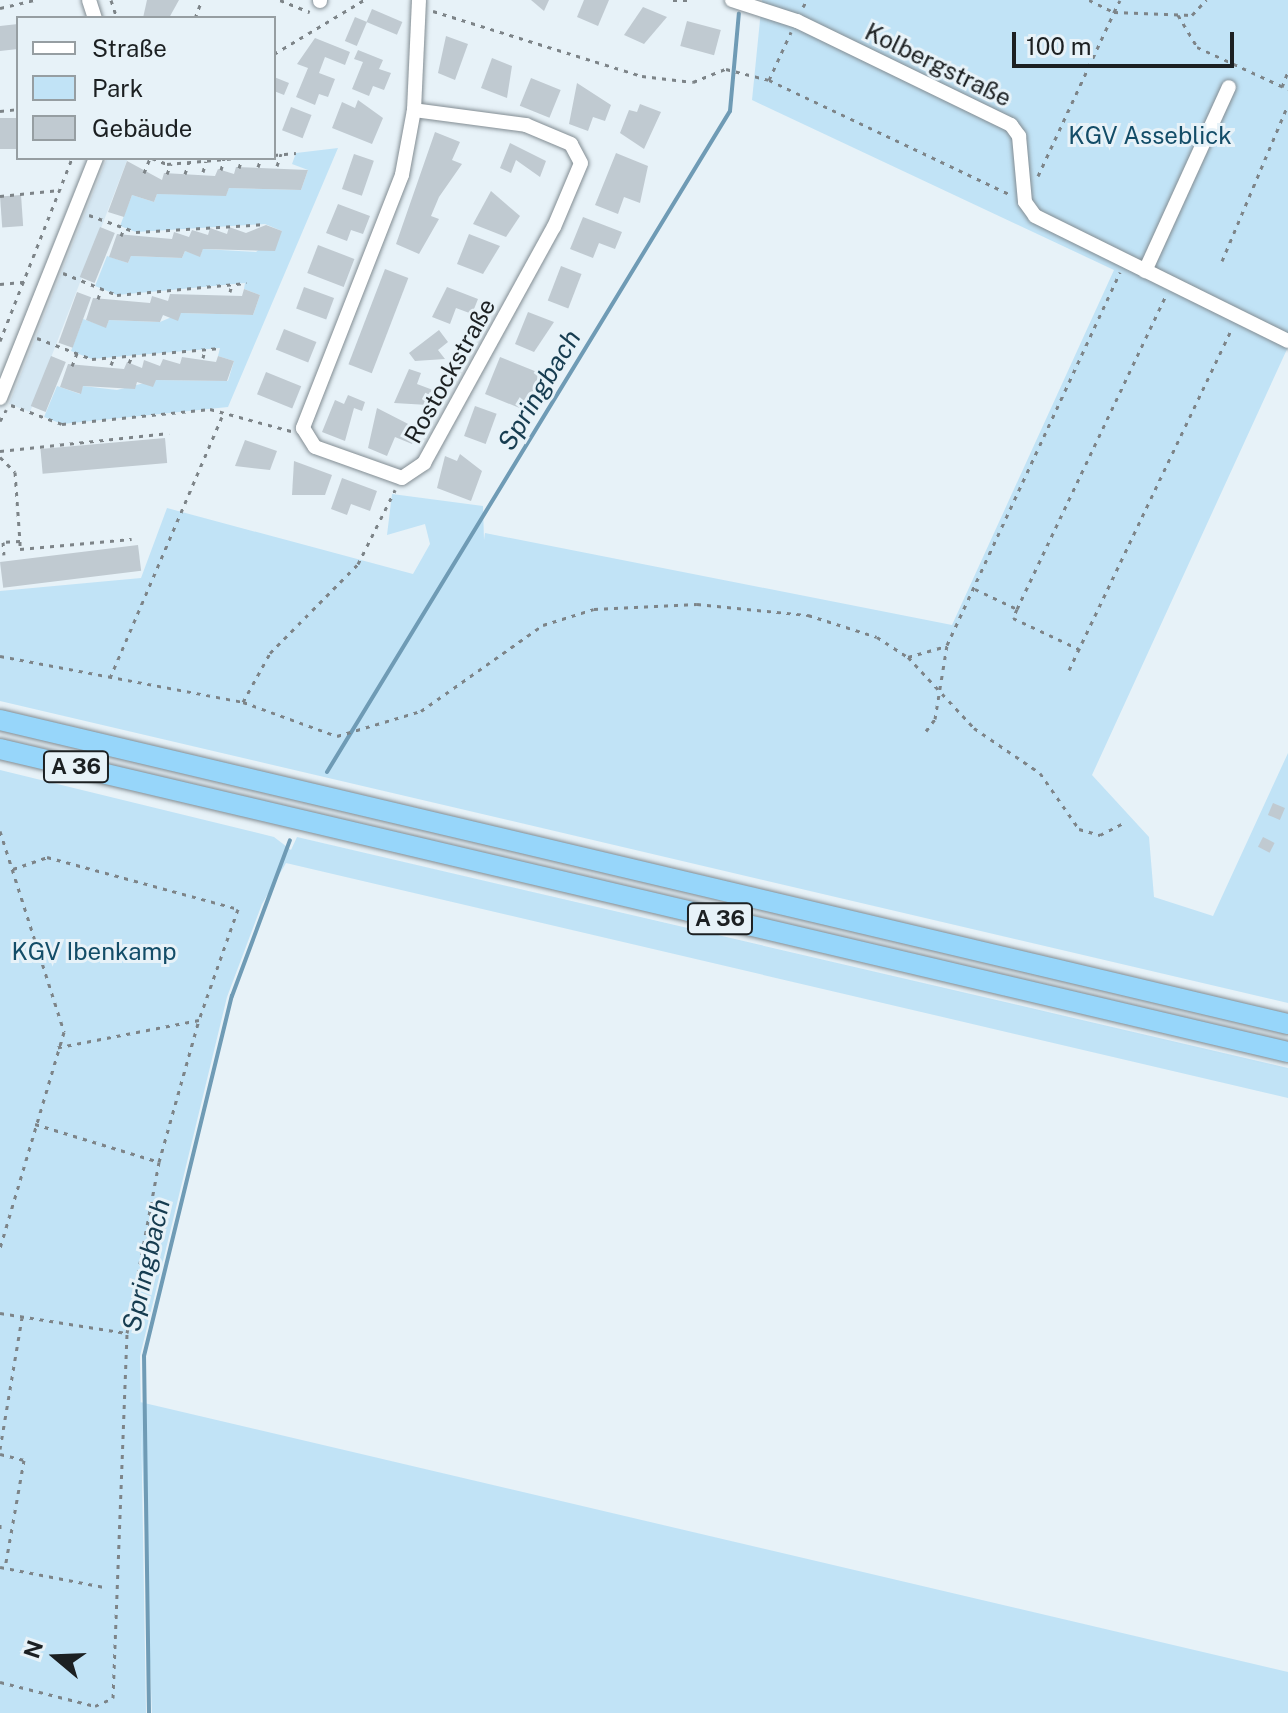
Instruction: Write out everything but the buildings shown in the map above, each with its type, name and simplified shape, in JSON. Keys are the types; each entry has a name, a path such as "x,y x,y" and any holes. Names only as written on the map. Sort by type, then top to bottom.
{"highway":[{"path":"0,710 43,729"},
{"name":"A 36","path":"0,720 1288,1024"},
{"name":"A 36","path":"0,750 1288,1052"}],"street":[{"name":"Kolbergstraße","path":"732,0 797,21 1011,125 1019,136 1025,202"},
{"name":"Rostockstraße","path":"414,110 526,125 571,144 581,163 554,227 424,463 402,478 315,447 303,428 402,175 414,110 425,3"},
{"path":"1145,271 1229,87"},
{"path":"5,401 95,160"},
{"path":"1025,202 1051,225 1288,341"}],"path":[{"path":"0,8 35,0"},
{"path":"280,0 324,18"},
{"path":"276,53 364,0"},
{"path":"673,0 691,0"},
{"path":"1089,0 1114,12 1178,15 1192,15 1206,0"},
{"path":"428,24 425,3 654,78 693,82 726,69 769,80 1025,202 1120,0"},
{"path":"1178,15 1197,47 1288,89"},
{"path":"769,80 797,21"},
{"path":"1282,87 1288,71"},
{"path":"1222,261 1288,105"},
{"path":"276,155 296,153"},
{"path":"277,166 281,154"},
{"path":"0,341 71,160"},
{"path":"144,173 150,160"},
{"path":"158,160 171,164 215,160"},
{"path":"221,170 224,160"},
{"path":"239,168 240,160"},
{"path":"258,167 260,160"},
{"path":"203,172 206,161"},
{"path":"185,174 189,162"},
{"path":"167,174 171,164"},
{"path":"0,196 60,190"},
{"path":"85,214 143,234 266,224"},
{"path":"121,236 124,228"},
{"path":"926,731 940,694 947,645 1125,261"},
{"path":"62,273 122,294 246,283"},
{"path":"0,284 25,282"},
{"path":"230,292 232,284"},
{"path":"1079,649 1013,618 1171,284"},
{"path":"211,292 213,286"},
{"path":"192,294 194,288"},
{"path":"98,299 101,289"},
{"path":"174,295 176,289"},
{"path":"155,297 158,291"},
{"path":"137,299 140,293"},
{"path":"120,300 122,294"},
{"path":"1069,670 1237,317"},
{"path":"36,337 95,358 221,348"},
{"path":"203,358 205,349"},
{"path":"185,358 187,351"},
{"path":"72,366 77,353"},
{"path":"165,359 167,353"},
{"path":"147,361 149,354"},
{"path":"129,363 132,356"},
{"path":"111,365 114,357"},
{"path":"93,365 95,358"},
{"path":"5,401 62,424 210,409 222,416 110,678"},
{"path":"290,430 292,421"},
{"path":"0,454 169,433"},
{"path":"0,454 15,472 20,549 132,539"},
{"path":"243,702 270,653 358,564 396,489"},
{"path":"4,555 1,542 20,541"},
{"path":"975,589 1017,609"},
{"path":"0,656 243,702 337,736 369,731 453,693 543,625 594,609 697,604 808,615 877,637 908,657 940,694 1040,773 1079,829 1100,835 1125,822"},
{"path":"908,657 947,645"},
{"path":"0,831 64,1032 55,1048 0,1248"},
{"path":"0,1682 95,1706 113,1698 127,1333 159,1162 199,1020 238,909 47,857 13,869"},
{"path":"55,1048 199,1020"},
{"path":"35,1124 159,1162"},
{"path":"0,1313 127,1333"},
{"path":"22,1318 0,1452 24,1460 2,1568 104,1587"},
{"path":"0,1524 0,1530"}],"shaded area":[{"path":"106,160 127,160 30,412 9,404"}],"green space":[{"name":"KGV Asseblick","path":"762,0 1288,0 1288,347 1092,775 1149,837 1154,897 1213,916 1288,753 1288,1003 0,701 0,591 141,578 167,508 413,574 430,544 425,524 387,535 392,494 483,506 484,540 485,533 952,625 1114,270 752,100"},
{"path":"338,148 228,407 62,424 44,417 57,386 80,394 83,386 117,390 156,380 228,381 234,361 218,356 220,348 92,359 71,351 83,319 106,327 109,320 160,322 181,313 253,315 260,295 244,289 245,283 117,295 95,286 107,256 128,263 131,256 182,258 185,251 200,256 203,249 256,252 282,231 265,224 136,232 120,226 132,195 154,202 157,194 226,195 229,188 301,190 308,170 292,164 296,153"},
{"name":"KGV Ibenkamp","path":"0,770 274,837 291,850 297,837 1288,1068 1288,1098 286,863 262,904 227,997 140,1356 146,1713 0,1713"},
{"path":"140,1402 1288,1672 1288,1713 152,1713"}],"waterway":[{"name":"Springbach","path":"327,772 730,111 739,13"},
{"name":"Springbach","path":"149,1713 144,1356 232,996 290,840"}]}
